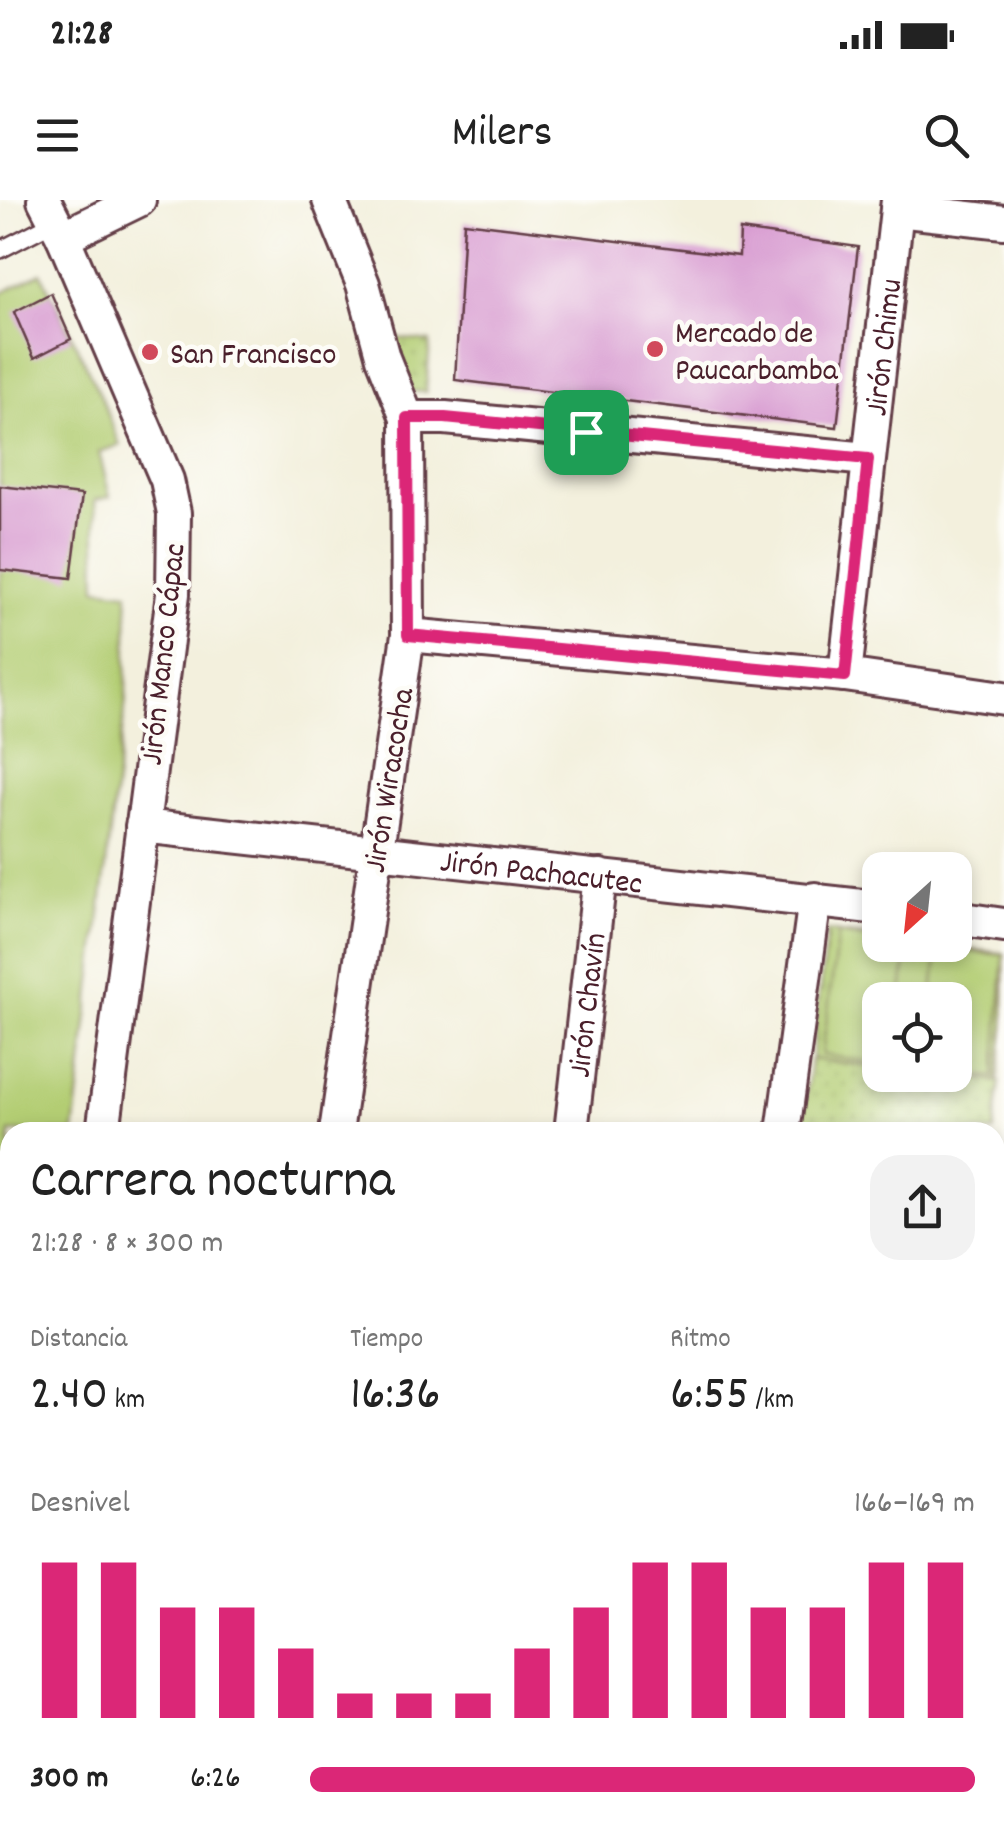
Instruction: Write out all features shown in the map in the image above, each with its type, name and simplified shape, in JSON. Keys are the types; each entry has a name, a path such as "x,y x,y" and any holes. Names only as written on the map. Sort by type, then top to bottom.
{"street":[{"path":"54,220 140,200"},
{"name":"Jirón Wiracocha","path":"329,200 363,284 384,358 407,418 408,635 337,1122"},
{"path":"898,205 1004,222"},
{"name":"Jirón Chimu","path":"845,676 898,205"},
{"name":"Jirón Manco Cápac","path":"54,220 167,480 174,514 173,594 104,1122"},
{"path":"407,418 445,418 868,459"},
{"path":"408,635 845,676 1004,698"},
{"name":"Jirón Pachacutec","path":"142,826 862,906"},
{"name":"Jirón Chavín","path":"572,1122 600,876"},
{"path":"784,1122 815,900"},
{"path":"972,920 1004,925"}],"lane":[{"path":"0,250 54,220"}],"green space":[{"path":"41,273 101,396 120,445 99,452 110,497 95,500 97,588 128,592 126,699 75,1122 0,1122 0,294"},
{"path":"390,337 430,342 426,392 407,391"},
{"path":"827,931 862,936 862,962 972,962 972,949 1004,953 1004,1026 998,1081 972,1078 972,982 862,982 862,1065 812,1059"},
{"path":"838,934 862,937 862,962 906,962 903,982 862,982 862,1061 822,1055"},
{"path":"972,952 1004,955 995,1077 972,1075 972,982 934,982 936,962 972,962"},
{"path":"811,1059 862,1066 862,1092 972,1092 972,1079 1000,1082 995,1122 803,1122"}],"building":[{"name":"Mercado de Paucarbamba","path":"464,222 739,256 740,230 858,247 837,427 455,380"},
{"path":"51,293 71,339 34,358 14,312"},
{"path":"0,486 82,495 71,578 0,570"}],"place":[{"name":"Mercado de Paucarbamba","path":"655,349"},
{"name":"San Francisco","path":"150,352"}],"route":[{"path":"407,418 586,432 868,459 845,676 408,635 407,418"}]}
